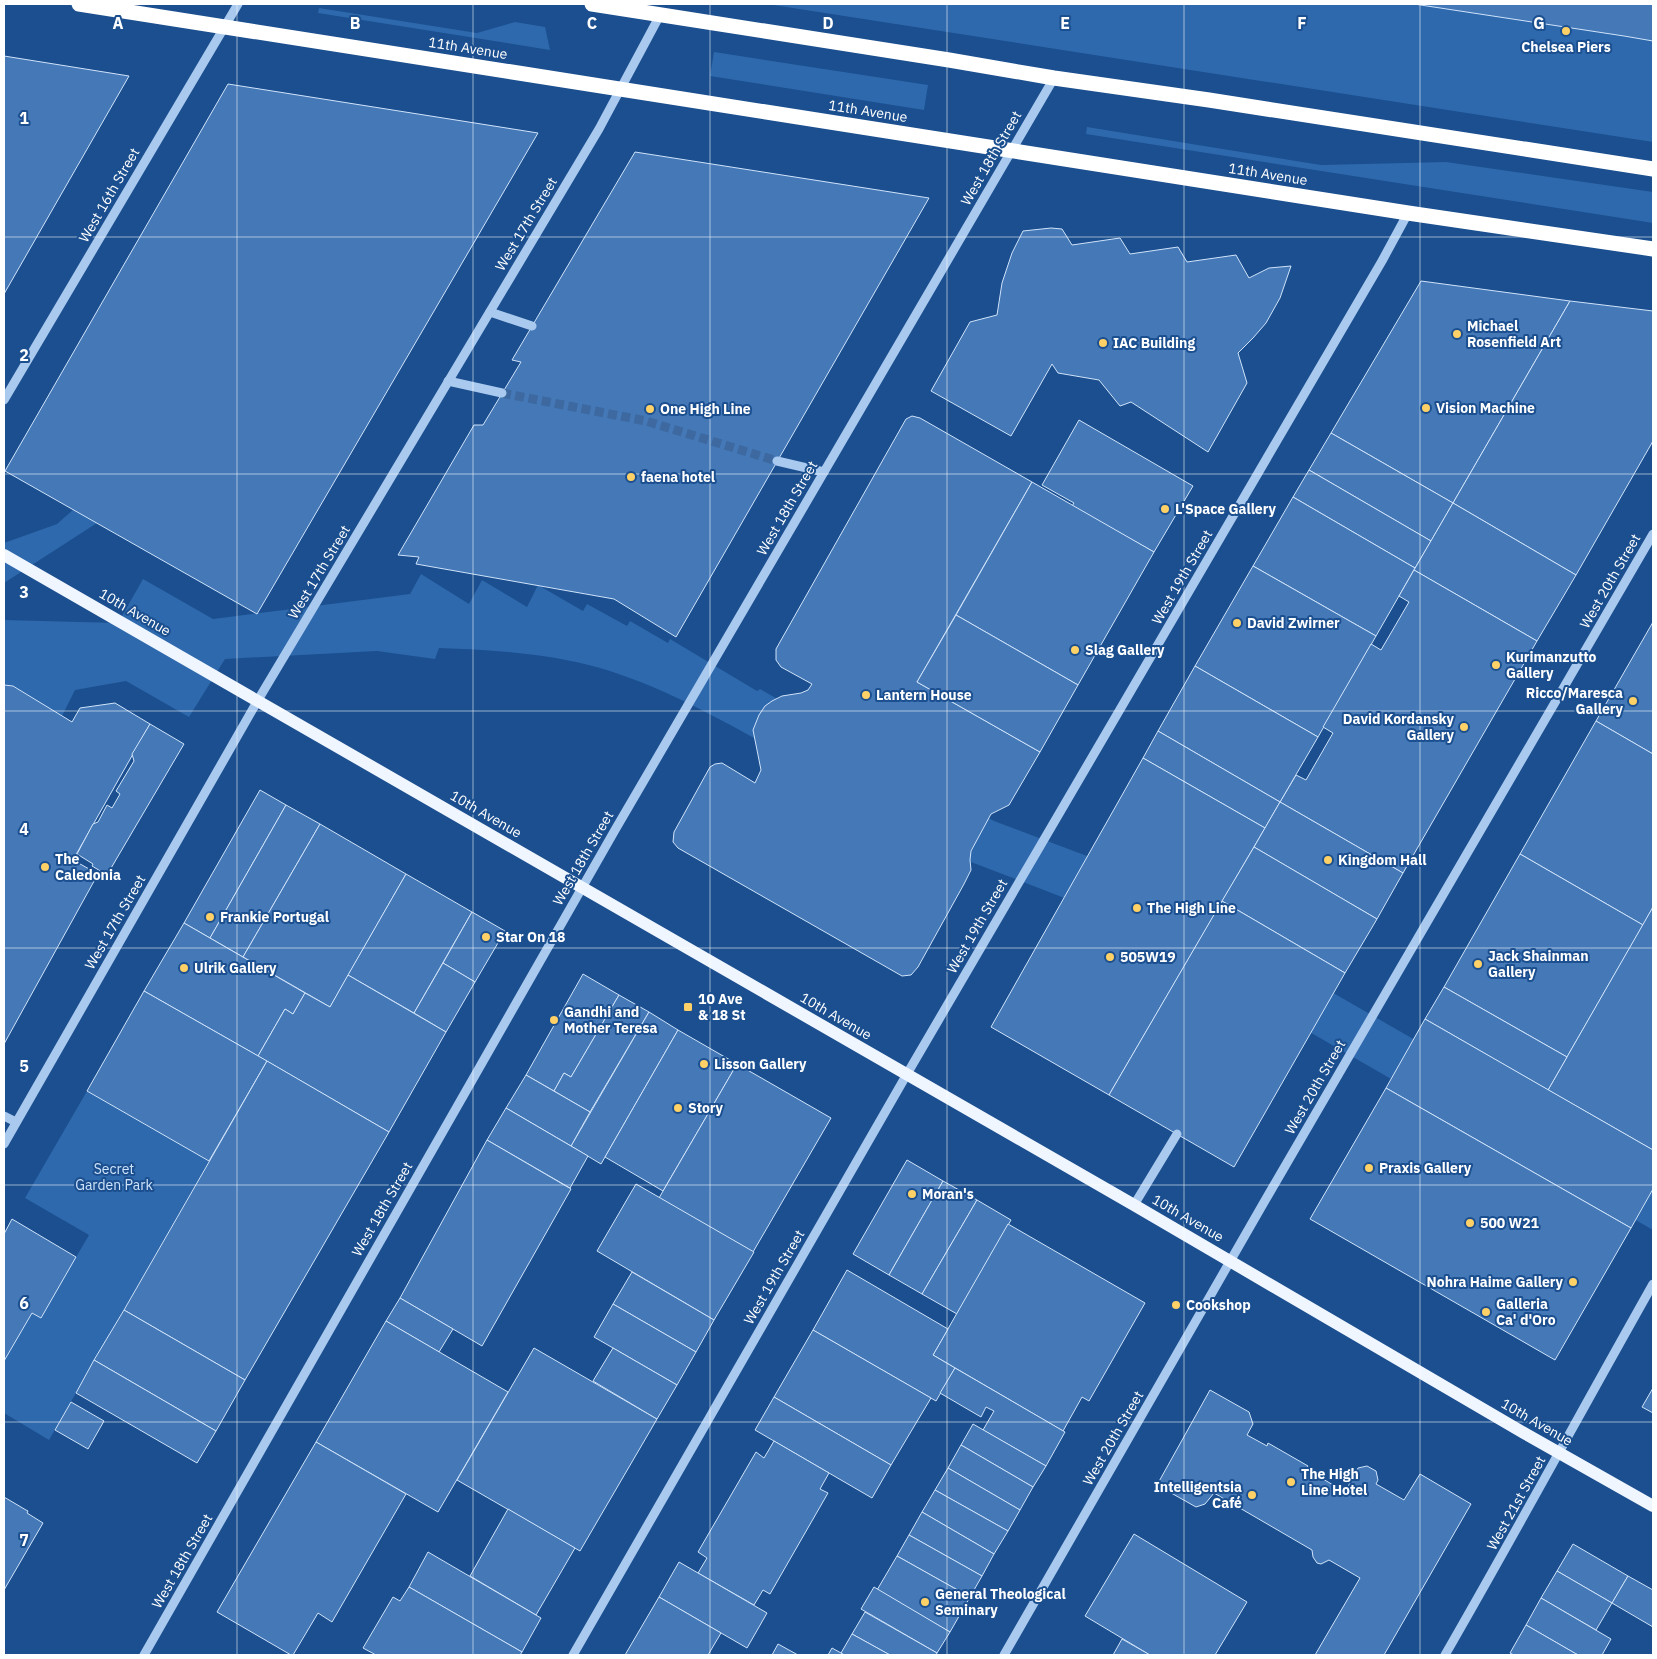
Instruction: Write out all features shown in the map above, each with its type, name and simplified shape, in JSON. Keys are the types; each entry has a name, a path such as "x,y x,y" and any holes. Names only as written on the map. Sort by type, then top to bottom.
{"highway":[{"name":"11th Avenue","path":"79,4 1408,213 1653,249"},
{"path":"592,4 1054,78 1219,101 1653,170"}],"main road":[{"name":"10th Avenue","path":"4,555 1134,1204 1653,1506"}],"street":[{"name":"West 16th Street","path":"4,400 223,26 238,4"},
{"name":"West 17th Street","path":"4,1144 258,700 622,88 660,14"},
{"name":"West 18th Street","path":"144,1655 582,887 1054,78"},
{"name":"West 19th Street","path":"573,1655 907,1074 1377,270 1408,213"},
{"path":"490,312 532,326"},
{"path":"448,382 502,393"},
{"path":"777,461 824,472"},
{"name":"West 20th Street","path":"1004,1655 1653,534"},
{"path":"4,1116 16,1122"},
{"path":"1134,1204 1177,1134"},
{"name":"West 21st Street","path":"1445,1655 1653,1284"}],"green space":[{"path":"767,4 1653,4 1653,142"},
{"path":"319,8 477,33 515,22 545,27 550,50 318,13"},
{"path":"714,52 928,85 924,110 710,76"},
{"path":"1087,127 1321,165 1446,162 1653,192 1653,223 1086,134"},
{"path":"74,509 97,523 4,583 4,543 57,524"},
{"name":"The High Line","path":"421,574 469,604 482,580 527,607 538,585 583,611 587,604 627,626 630,621 668,643 670,639 757,691 760,689 994,821 1111,865 1653,1177 1653,1230 1150,940 1067,899 971,862 970,864 823,777 732,726 667,693 623,675 580,663 520,653 439,648 435,659 377,651 225,659 189,717 126,681 75,690 62,716 13,686 4,685 4,620 118,623 143,579 213,619 410,594"},
{"name":"Secret Garden Park","path":"87,1091 209,1161 49,1440 4,1413 4,1361 32,1313 41,1317 89,1235 25,1198"}],"building":[{"path":"1414,4 1653,4 1653,41 1624,36"},
{"path":"4,56 129,76 4,294"},
{"path":"228,84 538,133 257,614 5,471"},
{"name":"One High Line","path":"635,152 929,198 676,637 614,599 416,564 419,557 398,555 474,425 483,425 521,362 512,360"},
{"name":"IAC Building","path":"1051,228 1062,229 1072,245 1120,238 1130,254 1178,247 1187,262 1236,255 1249,278 1269,268 1291,266 1280,298 1266,323 1238,353 1247,383 1208,452 1131,402 1120,406 1099,380 1058,373 1052,364 1011,436 931,391 970,322 997,315 1002,283 1012,253 1023,231"},
{"name":"Vision Machine","path":"1421,281 1570,301 1453,503 1331,433"},
{"path":"1570,301 1653,311 1653,441 1576,575 1453,503"},
{"name":"Lantern House","path":"912,416 920,418 1032,482 917,682 1040,752 1009,805 991,814 971,851 971,870 964,884 918,967 911,975 902,976 678,848 673,842 674,832 710,767 722,763 755,783 761,770 753,730 759,715 765,706 772,701 782,696 801,693 808,690 812,684 781,667 776,660 776,649 906,419"},
{"path":"1079,420 1193,486 1154,552 1072,506 1074,503 1042,485"},
{"path":"1331,433 1453,503 1431,541 1309,470"},
{"path":"1309,470 1431,541 1415,568 1293,497"},
{"path":"1032,482 1154,552 1078,685 956,615"},
{"path":"1293,497 1415,568 1376,636 1253,566"},
{"path":"1453,503 1576,575 1537,641 1414,570"},
{"path":"1253,566 1376,636 1318,737 1195,666"},
{"path":"1414,570 1537,641 1403,873 1280,802 1296,775 1306,780 1333,733 1323,727 1371,644 1381,650 1409,602 1399,596"},
{"path":"956,615 1078,685 1040,752 917,682"},
{"path":"1653,622 1653,754 1596,721"},
{"path":"1195,666 1318,737 1280,802 1158,731"},
{"name":"The Caledonia","path":"4,685 13,686 72,722 80,708 115,703 150,724 73,860 98,874 4,1044"},
{"path":"1596,721 1653,754 1653,907 1643,925 1520,854"},
{"path":"150,724 184,744 107,875 77,854 93,824 98,822 107,805 112,808 120,794 116,791 134,761 132,754"},
{"path":"1158,731 1280,802 1265,828 1143,758"},
{"name":"505W19","path":"1143,758 1265,828 1109,1095 991,1027"},
{"path":"260,790 286,805 210,938 184,923"},
{"name":"Kingdom Hall","path":"1280,802 1403,873 1377,919 1254,847"},
{"path":"286,805 320,824 243,957 210,938"},
{"path":"320,824 406,874 330,1007 243,957"},
{"path":"1254,847 1377,919 1345,973 1222,901"},
{"path":"1520,854 1643,925 1567,1057 1444,987"},
{"path":"406,874 472,912 414,1013 348,975"},
{"path":"1222,901 1345,973 1234,1167 1109,1095"},
{"path":"1653,907 1653,1150 1548,1090"},
{"path":"472,912 505,931 475,982 443,963"},
{"path":"184,923 305,993 293,1014 285,1009 258,1056 144,991"},
{"path":"443,963 475,982 446,1032 414,1013"},
{"path":"583,974 619,995 571,1077 564,1073 554,1091 526,1075"},
{"path":"348,975 446,1032 389,1132 258,1056 285,1009 293,1014 305,993 330,1007"},
{"path":"1444,987 1567,1057 1548,1090 1425,1019"},
{"path":"144,991 267,1061 209,1161 87,1091"},
{"path":"619,995 649,1012 590,1112 554,1091 564,1073 571,1077"},
{"path":"649,1012 678,1030 601,1164 571,1146"},
{"path":"1425,1019 1653,1150 1653,1189 1631,1228 1386,1088"},
{"path":"678,1030 737,1064 663,1191 605,1157"},
{"path":"267,1061 389,1132 245,1380 124,1310"},
{"path":"737,1064 831,1118 753,1252 659,1198"},
{"path":"526,1075 590,1112 571,1146 506,1108"},
{"name":"500 W21","path":"1386,1088 1631,1228 1555,1360 1310,1219"},
{"path":"506,1108 588,1156 570,1188 487,1140"},
{"path":"487,1140 571,1189 482,1346 400,1298"},
{"path":"907,1160 943,1181 889,1275 853,1254"},
{"path":"943,1181 977,1200 922,1294 889,1275"},
{"path":"636,1184 754,1252 714,1320 597,1251"},
{"path":"977,1200 1011,1220 957,1314 922,1294"},
{"path":"12,1219 76,1257 41,1318 32,1313 4,1361 4,1234"},
{"path":"1008,1224 1145,1303 1089,1401 1082,1397 1063,1431 933,1355"},
{"path":"847,1270 948,1329 933,1355 955,1368 936,1401 813,1330"},
{"path":"632,1272 714,1320 696,1352 613,1304"},
{"path":"400,1298 453,1329 439,1352 386,1321"},
{"path":"613,1304 696,1352 677,1385 594,1337"},
{"path":"124,1310 245,1380 216,1431 94,1360"},
{"path":"386,1321 508,1392 438,1512 316,1442"},
{"path":"813,1330 931,1398 891,1465 774,1397"},
{"path":"534,1348 657,1419 580,1551 457,1480"},
{"path":"613,1348 677,1385 657,1419 593,1381"},
{"path":"94,1360 216,1431 197,1463 76,1393"},
{"path":"955,1368 1065,1432 1046,1466 983,1430 994,1411 986,1407 981,1417 940,1393"},
{"path":"1653,1388 1653,1413 1642,1407"},
{"path":"1210,1390 1249,1412 1253,1424 1247,1435 1267,1446 1268,1443 1308,1466 1306,1469 1345,1492 1358,1468 1367,1466 1376,1471 1378,1480 1376,1484 1404,1500 1420,1474 1471,1504 1384,1655 1315,1655 1360,1578 1329,1560 1321,1564 1317,1563 1313,1557 1312,1550 1214,1493 1205,1504 1196,1507 1157,1485"},
{"path":"774,1397 891,1465 872,1498 755,1430"},
{"path":"71,1402 104,1421 88,1449 55,1430"},
{"path":"973,1424 1046,1466 1033,1487 961,1445"},
{"path":"774,1441 829,1473 820,1489 828,1493 770,1594 763,1590 754,1605 698,1573 707,1558 698,1552 756,1452 764,1458"},
{"path":"316,1442 406,1494 332,1622 318,1613 293,1655 291,1655 217,1612"},
{"path":"961,1445 1033,1487 1020,1510 948,1468"},
{"path":"948,1468 1020,1510 1008,1531 935,1490"},
{"path":"935,1490 1008,1531 994,1554 922,1512"},
{"path":"4,1497 28,1511 27,1513 43,1523 4,1590"},
{"path":"508,1509 575,1548 536,1615 470,1576"},
{"path":"922,1512 994,1554 982,1576 909,1535"},
{"path":"1134,1534 1247,1602 1215,1655 1150,1655 1085,1616"},
{"path":"909,1535 982,1576 970,1597 897,1556"},
{"path":"1573,1544 1628,1576 1612,1603 1557,1571"},
{"path":"428,1552 541,1618 522,1652 409,1587"},
{"path":"897,1556 970,1597 950,1632 877,1590"},
{"path":"679,1562 767,1613 747,1648 659,1597"},
{"path":"1557,1571 1612,1603 1596,1630 1541,1598"},
{"path":"1628,1576 1653,1590 1653,1627 1612,1603"},
{"path":"409,1587 522,1652 520,1655 376,1655 363,1648 393,1597 400,1601"},
{"path":"874,1587 950,1632 937,1653 861,1609"},
{"path":"659,1597 721,1633 708,1655 625,1655"},
{"path":"1541,1598 1611,1639 1602,1655 1578,1655 1526,1625"},
{"path":"865,1612 937,1653 936,1655 890,1655 852,1634"},
{"path":"1526,1625 1578,1655 1514,1655 1510,1653"},
{"path":"852,1634 890,1655 844,1655 841,1653"},
{"path":"1122,1639 1150,1655 1113,1655"},
{"path":"778,1644 798,1655 772,1655"},
{"path":"832,1648 841,1653 844,1655 828,1655"}],"tunnel":[{"path":"502,393 646,421 777,461"}],"place":[{"name":"Chelsea Piers","path":"1566,31"},
{"name":"Michael Rosenfield Art","path":"1457,334"},
{"name":"IAC Building","path":"1103,343"},
{"name":"Vision Machine","path":"1426,408"},
{"name":"One High Line","path":"650,409"},
{"name":"faena hotel","path":"631,477"},
{"name":"L'Space Gallery","path":"1165,509"},
{"name":"David Zwirner","path":"1237,623"},
{"name":"Slag Gallery","path":"1075,650"},
{"name":"Kurimanzutto Gallery","path":"1496,665"},
{"name":"Lantern House","path":"866,695"},
{"name":"Ricco/Maresca Gallery","path":"1633,701"},
{"name":"David Kordansky Gallery","path":"1464,727"},
{"name":"Kingdom Hall","path":"1328,860"},
{"name":"The Caledonia","path":"45,867"},
{"name":"The High Line","path":"1137,908"},
{"name":"Frankie Portugal","path":"210,917"},
{"name":"Star On 18","path":"486,937"},
{"name":"505W19","path":"1110,957"},
{"name":"Jack Shainman Gallery","path":"1478,964"},
{"name":"Ulrik Gallery","path":"184,968"},
{"name":"10 Ave & 18 St","path":"688,1007"},
{"name":"Gandhi and Mother Teresa","path":"554,1020"},
{"name":"Lisson Gallery","path":"704,1064"},
{"name":"Story","path":"678,1108"},
{"name":"Praxis Gallery","path":"1369,1168"},
{"name":"Moran's","path":"912,1194"},
{"name":"500 W21","path":"1470,1223"},
{"name":"Nohra Haime Gallery","path":"1573,1282"},
{"name":"Cookshop","path":"1176,1305"},
{"name":"Galleria Ca' d'Oro","path":"1486,1312"},
{"name":"The High Line Hotel","path":"1291,1482"},
{"name":"Intelligentsia Café","path":"1252,1495"},
{"name":"General Theological Seminary","path":"925,1602"}]}
